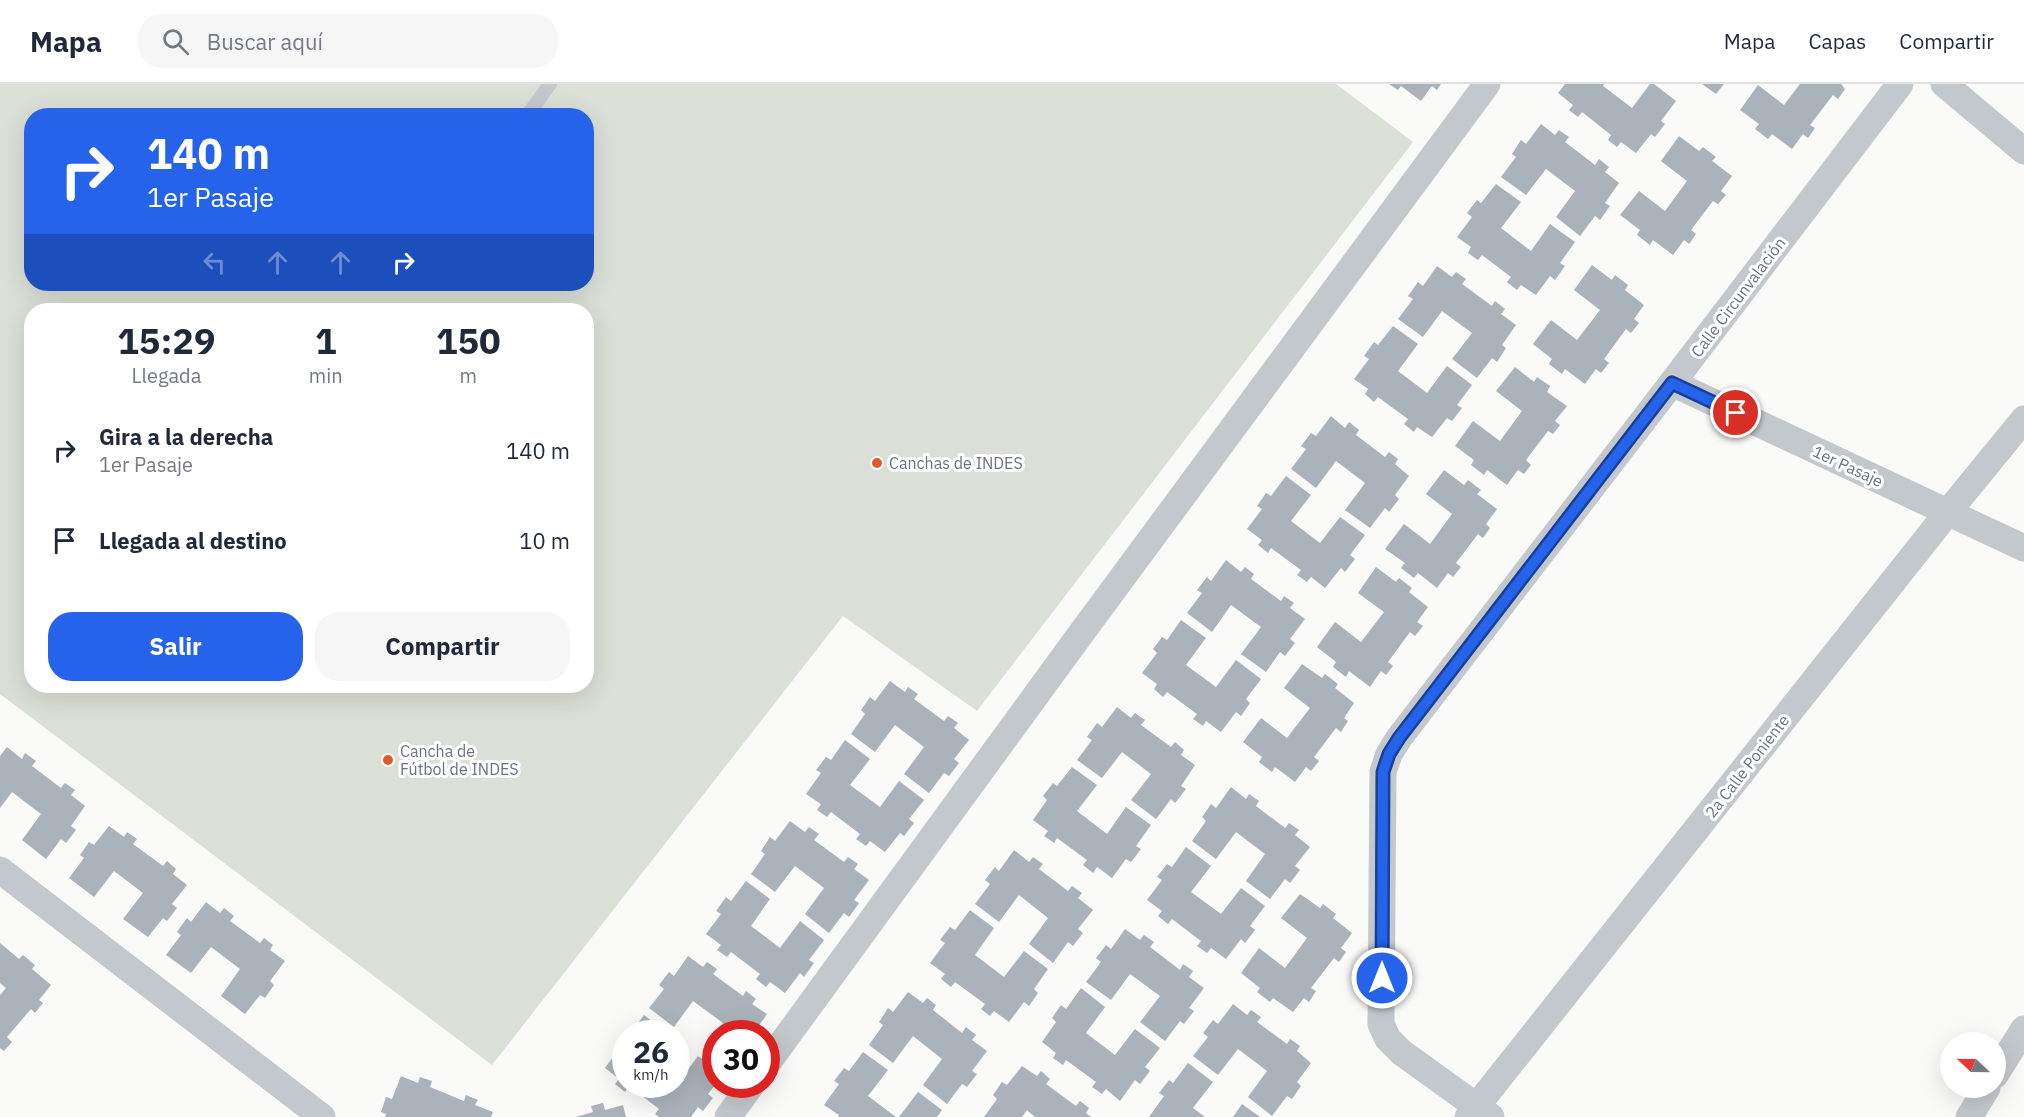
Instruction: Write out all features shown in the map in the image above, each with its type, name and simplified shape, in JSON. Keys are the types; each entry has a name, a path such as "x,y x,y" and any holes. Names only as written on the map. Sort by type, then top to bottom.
{"street":[{"path":"780,1046 1487,84"},
{"name":"Calle Circunvalación","path":"1478,1114 1401,1052 1388,1039 1381,1024 1383,772 1389,754 1900,84"},
{"path":"1944,84 2024,151"},
{"name":"1er Pasaje","path":"1672,383 2024,548"},
{"name":"2a Calle Poniente","path":"1478,1114 1948,512 2024,419"},
{"path":"0,870 322,1117"},
{"path":"2006,1058 2024,1029"},
{"path":"728,1117 742,1098"},
{"path":"1969,1117 1981,1098"}],"lane":[{"path":"533,108 550,84"}],"shaded area":[{"name":"Canchas de INDES","path":"0,84 1336,84 1413,142 977,711 843,616 492,1065 0,694"}],"building":[{"path":"1389,84 1441,84 1437,90 1432,86 1421,101 1401,86 1398,90"},
{"path":"1565,84 1604,84 1603,86 1632,108 1650,84 1654,84 1676,101 1661,121 1665,124 1655,137 1651,134 1636,153 1621,142 1617,147 1608,140 1611,135 1582,112 1578,117 1569,110 1573,105 1558,93"},
{"path":"1702,84 1724,84 1716,94"},
{"path":"1800,84 1841,84 1845,89 1838,99 1833,95 1810,125 1815,128 1808,138 1803,134 1792,149 1772,134 1768,139 1755,129 1759,124 1740,110 1758,85 1784,105"},
{"path":"1541,124 1555,135 1559,130 1569,137 1565,142 1595,165 1599,159 1609,167 1605,172 1619,183 1605,203 1610,206 1600,220 1595,216 1580,236 1556,217 1575,191 1546,169 1526,195 1501,177 1516,157 1512,154 1521,140 1526,144"},
{"path":"1679,136 1699,151 1703,147 1716,157 1712,161 1732,176 1721,191 1726,195 1718,204 1713,201 1691,230 1696,234 1689,244 1684,240 1673,255 1653,240 1650,245 1637,235 1640,230 1620,215 1639,191 1665,211 1687,181 1661,161"},
{"path":"1496,184 1521,202 1501,228 1531,251 1550,224 1575,242 1560,263 1565,266 1555,280 1550,276 1536,295 1521,285 1517,290 1507,282 1511,277 1482,255 1478,260 1468,253 1471,247 1457,237 1472,217 1467,213 1477,200 1481,203"},
{"path":"1592,265 1612,280 1615,275 1628,285 1625,290 1644,305 1634,319 1639,323 1631,333 1626,329 1604,359 1609,363 1601,373 1596,369 1585,384 1565,369 1562,374 1549,364 1552,359 1533,344 1551,320 1577,340 1600,310 1574,290"},
{"path":"1437,266 1452,277 1456,272 1466,279 1462,284 1492,306 1495,301 1505,309 1501,314 1516,325 1502,345 1506,348 1497,362 1492,358 1477,378 1452,359 1472,333 1442,311 1423,337 1398,319 1413,299 1408,296 1418,282 1423,286"},
{"path":"1393,326 1418,344 1398,371 1427,393 1447,366 1472,385 1457,405 1462,408 1452,421 1447,418 1432,437 1417,427 1414,432 1404,424 1408,419 1378,397 1374,402 1365,394 1368,389 1354,379 1369,359 1364,356 1374,342 1378,345"},
{"path":"1515,367 1534,382 1537,377 1550,386 1547,392 1567,406 1555,421 1560,425 1553,434 1548,431 1526,460 1531,465 1524,474 1518,470 1507,485 1487,470 1484,475 1471,465 1474,460 1455,446 1473,421 1500,441 1522,411 1496,391"},
{"path":"1331,416 1345,428 1349,422 1359,430 1356,435 1385,457 1389,452 1398,459 1395,464 1409,476 1395,495 1399,499 1389,512 1385,508 1370,528 1345,510 1365,483 1336,461 1316,488 1291,469 1306,449 1301,446 1311,433 1316,436"},
{"path":"1444,470 1464,485 1468,480 1481,490 1477,494 1497,509 1486,524 1490,528 1483,538 1478,534 1456,563 1461,567 1453,577 1448,573 1437,588 1418,573 1414,578 1401,568 1405,563 1385,549 1404,524 1430,544 1452,514 1426,494"},
{"path":"1286,476 1311,495 1291,521 1320,543 1340,517 1365,535 1350,555 1355,559 1345,572 1341,568 1325,588 1311,577 1307,582 1297,575 1301,570 1271,548 1268,553 1258,545 1262,540 1247,529 1262,509 1257,506 1266,493 1271,496"},
{"path":"1226,560 1241,572 1245,567 1254,574 1251,579 1281,601 1284,596 1294,603 1290,608 1305,619 1290,639 1295,643 1285,656 1280,652 1266,672 1241,654 1261,627 1231,605 1212,632 1187,613 1202,593 1197,590 1207,577 1211,581"},
{"path":"1376,567 1396,582 1399,578 1412,588 1409,592 1428,607 1417,622 1423,626 1415,636 1410,632 1388,662 1393,666 1386,675 1381,671 1370,687 1349,671 1346,677 1333,667 1336,662 1317,647 1335,622 1361,642 1384,612 1358,593"},
{"path":"1181,620 1206,638 1186,665 1216,687 1236,660 1261,679 1246,699 1250,703 1241,716 1236,712 1221,732 1206,721 1203,726 1193,719 1197,714 1167,692 1163,697 1154,689 1157,684 1142,673 1157,653 1153,649 1162,637 1167,640"},
{"path":"1302,664 1322,678 1325,674 1338,684 1335,688 1354,703 1344,718 1348,721 1341,732 1336,728 1314,757 1319,761 1311,771 1306,767 1295,782 1275,767 1272,772 1259,762 1262,757 1243,742 1261,718 1287,738 1310,708 1284,688"},
{"path":"890,681 905,692 908,687 918,694 914,699 944,721 948,716 958,723 954,728 969,740 954,759 959,763 949,776 944,773 929,793 904,774 924,747 895,725 875,752 851,734 865,714 861,710 870,697 875,701"},
{"path":"1117,707 1131,718 1135,713 1145,720 1141,725 1171,747 1175,742 1184,750 1181,755 1195,765 1181,786 1186,789 1175,803 1171,799 1156,819 1131,800 1151,774 1122,752 1102,778 1077,760 1092,740 1087,737 1097,723 1102,727"},
{"path":"845,740 870,759 850,785 880,807 899,781 924,800 909,819 914,823 904,836 900,833 885,852 870,841 866,846 856,839 860,834 831,812 827,817 817,810 821,804 806,794 821,773 816,770 826,757 831,760"},
{"path":"7,747 22,759 25,753 36,761 32,766 61,788 65,783 75,790 71,795 85,806 71,826 76,830 66,843 61,839 46,859 22,840 41,814 12,792 0,808 0,756"},
{"path":"1072,767 1097,785 1077,811 1107,834 1126,807 1151,825 1136,846 1141,849 1131,862 1126,859 1112,878 1097,867 1093,873 1083,865 1087,860 1057,838 1054,843 1044,836 1048,831 1033,820 1047,800 1043,796 1053,783 1057,786"},
{"path":"1231,787 1246,799 1249,794 1259,801 1256,806 1285,828 1289,823 1299,830 1295,835 1310,847 1295,866 1300,870 1290,883 1285,879 1270,899 1246,881 1265,854 1236,832 1216,859 1192,841 1206,821 1202,817 1211,804 1216,808"},
{"path":"790,821 805,832 809,827 819,834 814,840 844,862 848,857 858,864 854,869 869,880 854,900 859,903 849,917 844,913 829,933 805,914 824,888 795,866 775,892 751,874 765,854 761,851 770,837 775,841"},
{"path":"109,826 124,837 127,832 137,839 133,844 163,866 167,861 176,869 173,874 187,885 172,904 177,908 167,921 163,918 148,937 123,919 143,893 114,871 94,897 69,878 84,858 80,855 89,842 94,845"},
{"path":"1186,847 1211,866 1191,892 1221,914 1241,888 1265,906 1250,926 1255,930 1245,943 1241,939 1226,959 1211,948 1207,953 1197,946 1201,941 1172,919 1168,924 1158,916 1162,911 1147,900 1162,880 1157,877 1167,864 1172,867"},
{"path":"1014,850 1029,862 1033,857 1043,864 1039,869 1068,891 1072,886 1082,893 1078,898 1093,910 1078,929 1083,933 1073,946 1068,942 1053,963 1029,944 1048,918 1019,895 999,922 975,904 990,884 985,880 995,867 999,871"},
{"path":"746,881 770,899 751,926 780,948 800,921 824,940 809,960 814,963 804,977 800,973 785,993 770,982 766,987 756,979 760,974 731,952 727,957 717,950 721,945 706,934 721,914 716,911 726,897 731,901"},
{"path":"1300,894 1320,908 1323,904 1336,914 1333,918 1352,933 1341,948 1346,952 1339,962 1334,958 1311,988 1316,991 1309,1002 1304,998 1293,1012 1273,998 1270,1002 1257,992 1260,988 1241,973 1259,948 1285,968 1307,938 1281,918"},
{"path":"206,902 220,913 224,908 234,916 230,921 260,943 264,938 273,945 270,950 285,961 270,981 274,985 265,998 260,995 245,1014 221,996 240,969 211,947 191,973 166,955 181,935 177,932 187,918 191,922"},
{"path":"970,910 994,928 975,955 1004,977 1024,951 1048,969 1034,989 1038,993 1029,1006 1024,1002 1009,1022 994,1011 990,1016 981,1009 985,1004 955,982 951,987 941,979 945,974 930,963 945,943 940,940 950,927 955,930"},
{"path":"1125,929 1140,940 1144,935 1154,942 1150,947 1180,970 1183,964 1193,971 1189,977 1204,988 1189,1008 1194,1011 1184,1024 1180,1021 1165,1041 1140,1022 1160,996 1130,974 1111,1000 1086,982 1101,962 1096,958 1106,945 1111,949"},
{"path":"0,943 19,959 23,955 35,965 32,969 51,985 39,1000 43,1003 35,1013 31,1009 7,1037 12,1042 4,1051 0,1048 0,995 6,988 0,983"},
{"path":"688,956 703,967 707,962 717,969 713,974 743,996 746,991 756,999 752,1004 767,1014 763,1020 719,1020 693,1001 679,1020 665,1020 649,1008 664,989 659,985 669,972 674,976"},
{"path":"1081,988 1105,1007 1086,1033 1115,1055 1135,1029 1160,1048 1145,1067 1150,1071 1140,1084 1135,1080 1120,1101 1106,1089 1102,1094 1092,1087 1096,1082 1066,1060 1063,1065 1053,1058 1056,1053 1042,1042 1056,1022 1052,1018 1061,1005 1066,1009"},
{"path":"908,992 923,1003 927,998 936,1005 933,1010 962,1033 966,1027 976,1035 972,1040 987,1051 972,1071 977,1074 967,1087 962,1084 947,1104 923,1085 942,1059 913,1036 893,1063 869,1045 883,1025 879,1022 888,1008 893,1012"},
{"path":"1233,1004 1247,1015 1251,1010 1261,1017 1257,1022 1287,1044 1290,1039 1300,1046 1297,1051 1311,1063 1297,1082 1301,1086 1292,1099 1287,1096 1272,1116 1248,1097 1267,1071 1238,1049 1218,1075 1193,1056 1208,1037 1203,1033 1213,1020 1218,1024"},
{"path":"644,1015 650,1020 640,1020"},
{"path":"863,1052 888,1070 868,1096 896,1117 838,1117 839,1115 824,1105 839,1084 834,1081 844,1068 849,1071"},
{"path":"698,1056 702,1059 702,1098 713,1098 703,1111 698,1107 691,1117 659,1117 655,1114 659,1109 645,1098 690,1098 690,1067"},
{"path":"612,1058 612,1074 605,1068"},
{"path":"1188,1063 1213,1082 1193,1108 1205,1117 1149,1117 1164,1096 1159,1093 1169,1080 1173,1083"},
{"path":"1022,1066 1037,1076 1041,1071 1050,1079 1046,1084 1076,1106 1080,1101 1089,1108 1086,1113 1091,1117 1035,1117 1027,1110 1022,1117 984,1117 997,1099 993,1095 1002,1082 1007,1085"},
{"path":"401,1076 418,1083 420,1077 432,1081 430,1087 464,1101 466,1095 478,1100 475,1105 493,1112 491,1117 385,1117 386,1114 381,1112 386,1097 392,1099"},
{"path":"918,1092 942,1110 937,1117 899,1117"},
{"path":"603,1103 605,1110 623,1105 626,1117 576,1117 593,1112 591,1106"},
{"path":"1242,1104 1260,1117 1233,1117"}],"place":[{"name":"Canchas de INDES","path":"877,463"},
{"name":"Cancha de Fútbol de INDES","path":"388,760"}],"route":[{"path":"1382,978 1383,772 1389,754 1399,738 1672,383 1736,413"}]}
